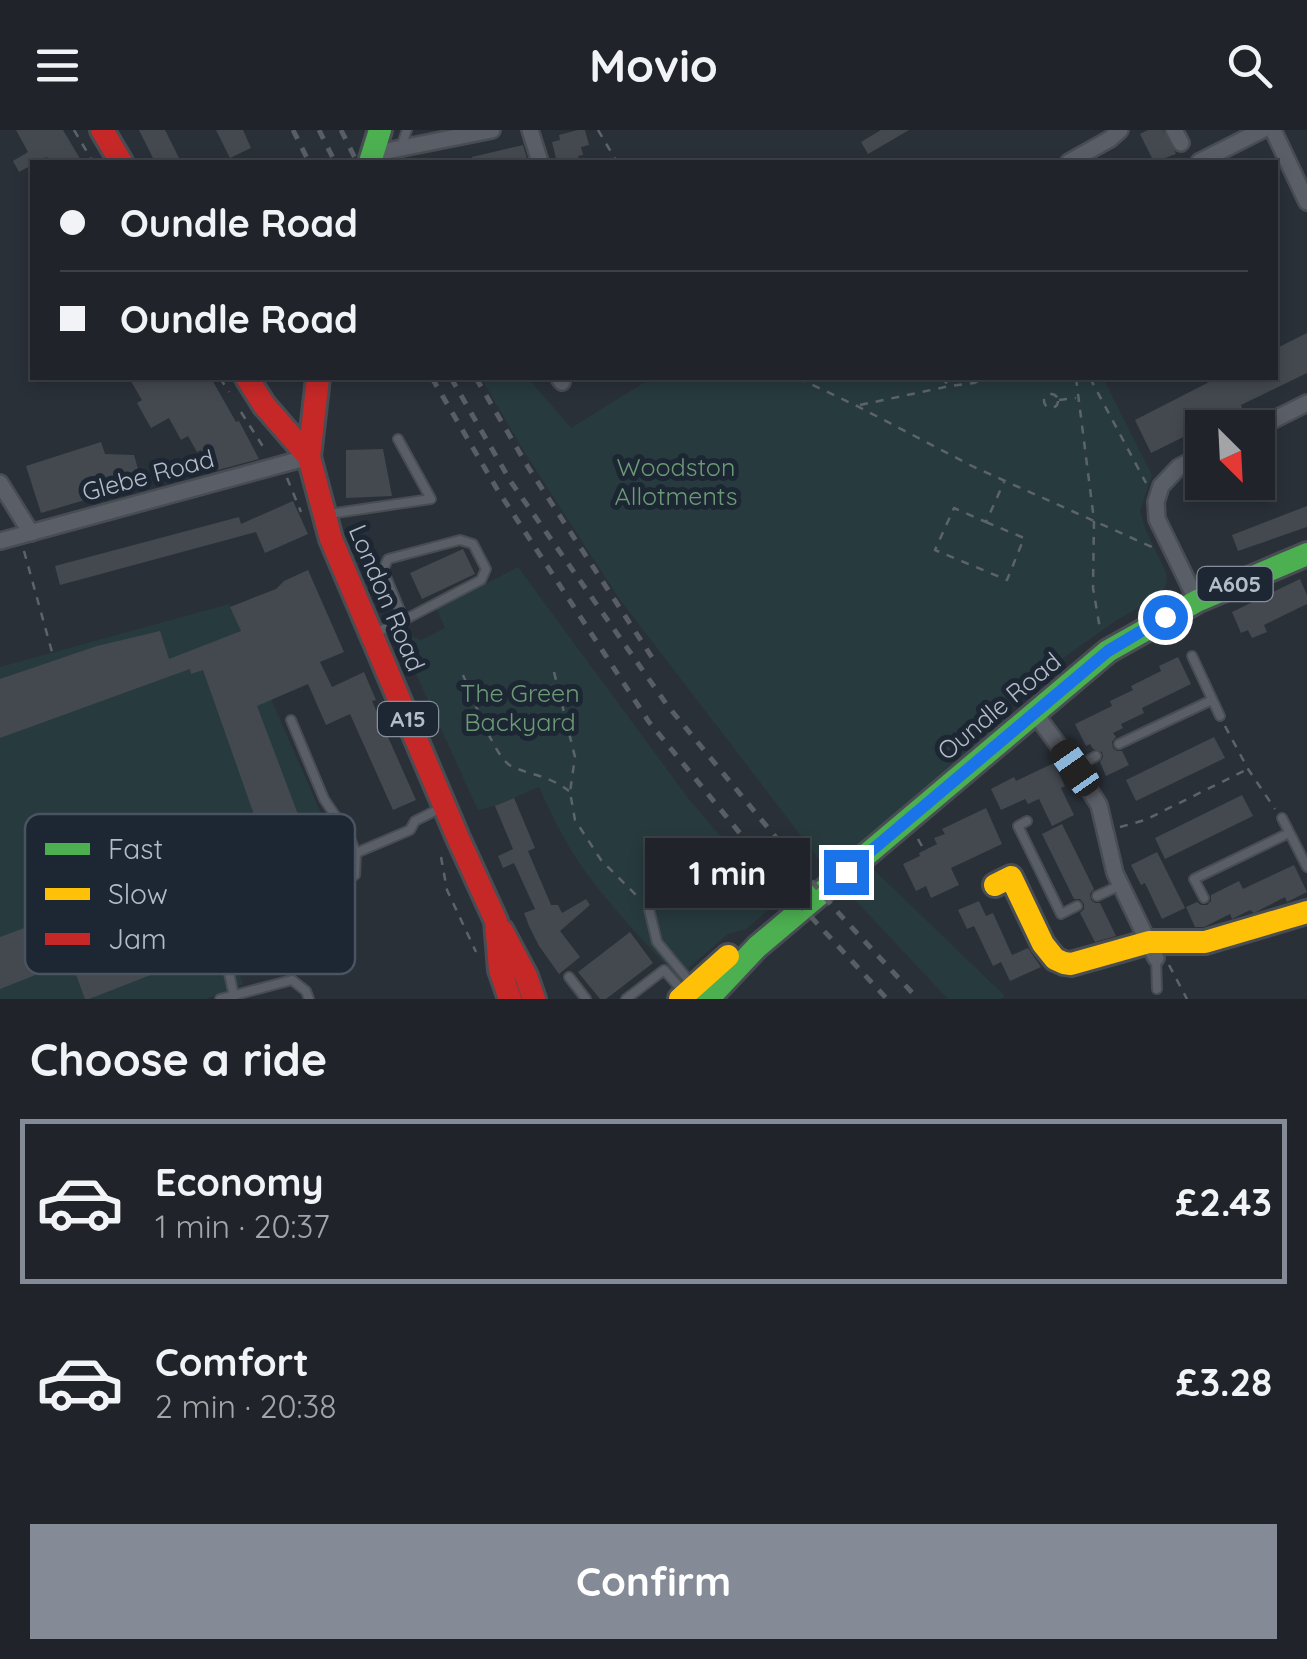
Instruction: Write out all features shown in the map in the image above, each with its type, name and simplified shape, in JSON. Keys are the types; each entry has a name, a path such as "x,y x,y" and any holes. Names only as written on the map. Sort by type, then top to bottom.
{"main road":[{"path":"102,130 120,160"},
{"path":"371,158 380,130"},
{"path":"249,380 264,406 309,458"},
{"name":"London Road","path":"318,380 309,458 331,540 496,921 500,970 510,999"},
{"name":"Oundle Road","path":"699,994 1118,644 1197,600 1307,554"},
{"path":"995,884 1011,877 1043,944 1060,963 1205,942 1219,930 1307,912"},
{"path":"496,921 534,999"},
{"path":"520,964 535,973 549,999"}],"street":[{"path":"371,158 401,147 492,130"},
{"path":"530,130 539,160"},
{"path":"1073,160 1120,130"},
{"path":"1203,160 1262,130"},
{"path":"1273,130 1307,202"},
{"path":"1275,419 1307,403"},
{"name":"Glebe Road","path":"0,540 309,458"},
{"path":"1185,464 1161,486 1156,502 1157,519 1197,600"},
{"path":"0,483 25,534"},
{"path":"1034,712 1099,805 1115,873 1147,951"}],"lane":[{"path":"401,147 406,130"},
{"path":"324,514 432,499 398,439"},
{"path":"372,633 404,620 481,580 486,569 473,544 460,540 388,559 383,570 404,620"},
{"path":"1192,656 1220,716"},
{"path":"1119,744 1212,700"},
{"path":"291,720 334,814"},
{"path":"1075,768 1096,756"},
{"path":"355,875 356,853 410,830 416,821 445,806"},
{"path":"1282,818 1307,868"},
{"path":"1027,821 1018,826 1061,914 1077,906"},
{"path":"1204,898 1194,879 1289,833"},
{"path":"1097,896 1121,885"},
{"path":"648,908 657,942 699,994"},
{"path":"1147,951 1158,989"},
{"path":"626,999 664,970 699,994"},
{"path":"229,974 234,996"},
{"path":"568,976 586,999"},
{"path":"220,999 292,980 306,991 309,999"}],"path":[{"path":"74,130 92,160"},
{"path":"598,130 616,160"},
{"path":"802,380 974,468 1158,549"},
{"path":"943,380 950,386"},
{"path":"857,406 981,380"},
{"path":"1076,380 1094,520 1092,588 1100,628 1097,635"},
{"path":"1091,380 1156,502"},
{"path":"1058,400 1078,397"},
{"path":"986,522 1004,480"},
{"path":"954,508 986,522 1024,538 1007,580 935,550 954,508"},
{"path":"25,534 52,652"},
{"path":"554,672 575,757 570,792 575,820 601,860 648,908"},
{"path":"463,675 505,762 556,781 570,792"},
{"path":"1220,716 1248,769 1282,818"},
{"path":"1105,832 1146,820 1248,769"},
{"path":"1147,951 1168,961 1187,999"}],"green space":[{"name":"Woodston Allotments","path":"482,380 530,380 571,428 648,380 1104,380 1152,475 1140,511 1167,582 1161,595 1117,620 1024,686 1002,723 828,871 618,597"},
{"name":"The Green Backyard","path":"518,567 688,798 777,903 746,929 728,934 689,968 691,976 682,983 584,870 539,787 478,810 400,639 407,634 421,640 445,628 437,609"},
{"path":"229,604 321,814 25,814 25,974 239,974 243,984 206,999 0,999 0,667"},
{"path":"869,865 1005,996 948,999 843,887"}],"building":[{"path":"16,130 63,130 81,160 30,160 30,166 19,172 13,161 28,152"},
{"path":"139,130 165,130 180,160 154,160"},
{"path":"216,130 243,130 251,148 230,158"},
{"path":"585,130 589,145 581,147 583,155 578,156 579,160 556,160 552,142 560,140 559,135"},
{"path":"881,130 909,130 868,154 861,142"},
{"path":"1163,130 1176,154 1153,160 1140,134"},
{"path":"523,145 527,160 472,160"},
{"path":"1307,333 1307,373 1241,405 1242,408 1185,410 1185,436 1151,453 1135,420 1213,380 1278,380 1278,348"},
{"path":"130,380 212,380 259,459 211,472 201,450 197,452 188,436 181,440 169,418 151,428 137,403 142,400"},
{"path":"101,442 105,454 134,455 142,483 41,513 26,466"},
{"path":"383,449 392,496 346,498 346,450"},
{"path":"293,501 308,534 265,553 256,532 60,585 55,566 239,517 241,524"},
{"path":"1307,506 1307,527 1238,551 1232,535"},
{"path":"463,549 475,574 422,599 410,573"},
{"path":"308,570 344,652 320,662 332,687 364,672 376,700 372,701 416,800 393,810 350,714 326,725 308,684 257,706 298,814 254,814 203,670 191,674 190,669 0,738 0,679 97,646 160,631 169,659 241,631 230,607 276,589"},
{"path":"1300,579 1307,604 1264,625 1267,632 1252,638 1248,630 1241,633 1232,612"},
{"path":"1178,657 1191,684 1142,708 1144,713 1121,724 1123,728 1113,733 1113,748 1122,751 1129,765 1106,776 1100,762 1102,752 1090,744 1086,746 1075,724 1112,706 1110,701 1133,690 1131,686"},
{"path":"1214,737 1225,758 1136,801 1126,780"},
{"path":"1054,763 1074,815 1052,826 1039,799 1028,804 1025,799 1001,810 991,789"},
{"path":"1242,795 1253,816 1165,859 1155,838"},
{"path":"514,798 535,848 528,851 551,905 558,905 562,913 586,899 590,905 560,931 580,957 559,974 529,926 524,913 535,909 514,863 503,868 498,856 513,849 495,806"},
{"path":"986,808 1002,844 951,868 959,885 931,898 926,886 916,891 903,864 937,844 934,838 945,834 942,829"},
{"path":"1062,824 1094,889 1091,900 1100,903 1116,936 1095,942 1080,913 1084,904 1074,899 1042,834"},
{"path":"1157,852 1185,908 1162,919 1145,883 1141,885 1131,865"},
{"path":"1294,865 1307,892 1287,902 1285,897 1254,913 1250,910 1232,919 1230,914 1204,927 1195,927 1186,907 1197,902 1207,905 1211,895 1239,881 1243,889"},
{"path":"979,901 986,916 993,913 1012,955 1028,948 1041,967 1010,981 1001,962 993,966 974,926 967,929 958,910"},
{"path":"25,928 25,974 38,974 0,989 0,937"},
{"path":"630,932 653,963 606,999 600,999 578,972"},
{"path":"76,974 153,974 89,999 85,999"}],"railway":[{"path":"293,130 308,160"},
{"path":"319,130 334,160"},
{"path":"341,130 356,160"},
{"path":"433,380 497,489 649,722 788,892 887,999"},
{"path":"452,380 511,482 667,705 833,907 918,999"},
{"path":"477,380 528,467 657,665"}],"traffic: fast":[{"path":"371,160 380,130"},
{"path":"708,999 757,947 1108,651 1197,601 1307,554"}],"traffic: slow":[{"path":"995,885 1011,877 1043,944 1055,959 1071,964 1149,942 1205,942 1307,912"},
{"path":"680,999 728,956"}],"traffic: jam":[{"path":"102,130 120,160"},
{"path":"248,380 264,405 309,457"},
{"path":"318,380 309,457 331,539 496,921 500,970 510,999"},
{"path":"502,931 534,999"}],"route":[{"path":"846,872 1108,651 1165,617"}]}
